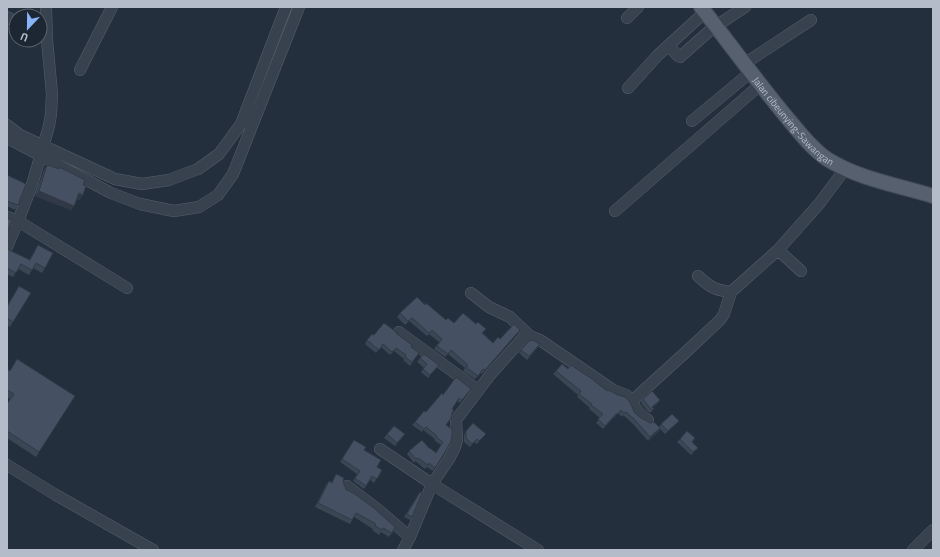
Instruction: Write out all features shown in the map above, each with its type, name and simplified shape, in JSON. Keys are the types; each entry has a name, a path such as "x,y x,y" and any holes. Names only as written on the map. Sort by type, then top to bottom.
{"main road":[{"name":"Jalan cibeunying-Sawangan","path":"703,10 760,85 809,144 825,158 845,169 870,179 933,196"}],"street":[{"path":"80,70 112,7"},
{"path":"7,137 11,140 115,179 142,184 169,180 198,169 219,154 241,124 286,7"},
{"path":"7,125 42,151 111,193 140,204 174,211 199,207 218,195 233,174 298,7"},
{"path":"627,18 638,7"},
{"path":"669,46 680,57 715,26 745,7"},
{"path":"628,88 658,55 669,46 703,10"},
{"path":"692,121 747,68 811,20"},
{"path":"7,247 32,184 49,126 52,107 52,94 45,48"},
{"path":"615,211 760,85"},
{"path":"231,138 245,143"},
{"path":"632,401 688,352 720,320 724,314 731,292 778,250 819,204 845,169"},
{"path":"111,193 115,179"},
{"path":"7,217 18,221 126,288"},
{"path":"778,250 802,271"},
{"path":"698,276 708,286 722,291 731,292"},
{"path":"471,293 489,307 510,317 530,336 540,340 613,390 626,395 644,418 648,420"},
{"path":"399,332 478,390"},
{"path":"403,550 432,484 449,459 455,447 457,440 456,420 478,390 518,342 523,338 530,336"},
{"path":"380,449 432,484 538,550"},
{"path":"7,465 56,496 154,550"},
{"path":"348,486 410,537"},
{"path":"913,550 933,530"}],"building":[{"path":"47,165 59,169 59,167 85,180 83,185 86,186 83,195 79,193 74,206 39,191"},
{"path":"7,175 26,184 18,205 7,201"},
{"path":"7,218 12,220 7,232"},
{"path":"38,245 53,253 45,268 36,263 32,270 21,264 16,273 7,268 7,249 30,260"},
{"path":"19,286 31,293 13,322 7,318 7,307"},
{"path":"417,297 425,305 426,303 446,320 448,318 454,323 463,313 476,324 478,322 486,329 482,333 493,343 498,337 500,339 514,324 520,330 478,376 466,367 468,365 451,350 448,354 437,346 442,339 432,330 429,333 412,318 408,321 400,313"},
{"path":"384,323 412,345 411,347 419,353 412,362 405,357 406,355 396,348 392,352 383,344 379,350 367,340 372,334 374,335"},
{"path":"532,340 540,344 529,356 521,350 529,341"},
{"path":"424,354 439,365 430,375 423,369 427,364 420,358"},
{"path":"17,359 75,396 39,452 7,431 7,404 14,394 7,390 7,369 10,371"},
{"path":"562,364 568,369 571,365 607,391 608,390 625,397 629,401 635,413 650,423 654,422 660,428 650,437 635,420 626,412 624,413 621,410 605,426 598,419 603,414 579,394 581,391 556,371"},
{"path":"456,377 471,389 462,400 459,398 452,409 454,410 451,418 446,425 452,429 451,441 435,468 429,463 428,465 418,458 416,459 409,451 422,440 436,453 443,442 426,427 424,429 415,422 424,411 426,412 442,393 443,395"},
{"path":"652,391 660,400 652,407 654,409 653,410 643,399"},
{"path":"672,414 679,421 668,431 661,424"},
{"path":"473,423 486,434 479,441 477,439 472,444 466,438 466,431"},
{"path":"394,426 405,434 397,443 387,434"},
{"path":"687,431 695,438 692,442 698,448 693,452 680,439"},
{"path":"354,440 366,447 364,450 381,460 377,467 382,470 377,479 372,476 366,486 355,478 360,471 342,459"},
{"path":"336,474 344,478 343,481 346,488 345,489 355,494 375,509 395,527 392,533 383,528 382,530 375,526 376,524 356,513 352,520 318,503 329,481 332,483"},
{"path":"420,492 422,493 412,517 407,514"}]}
